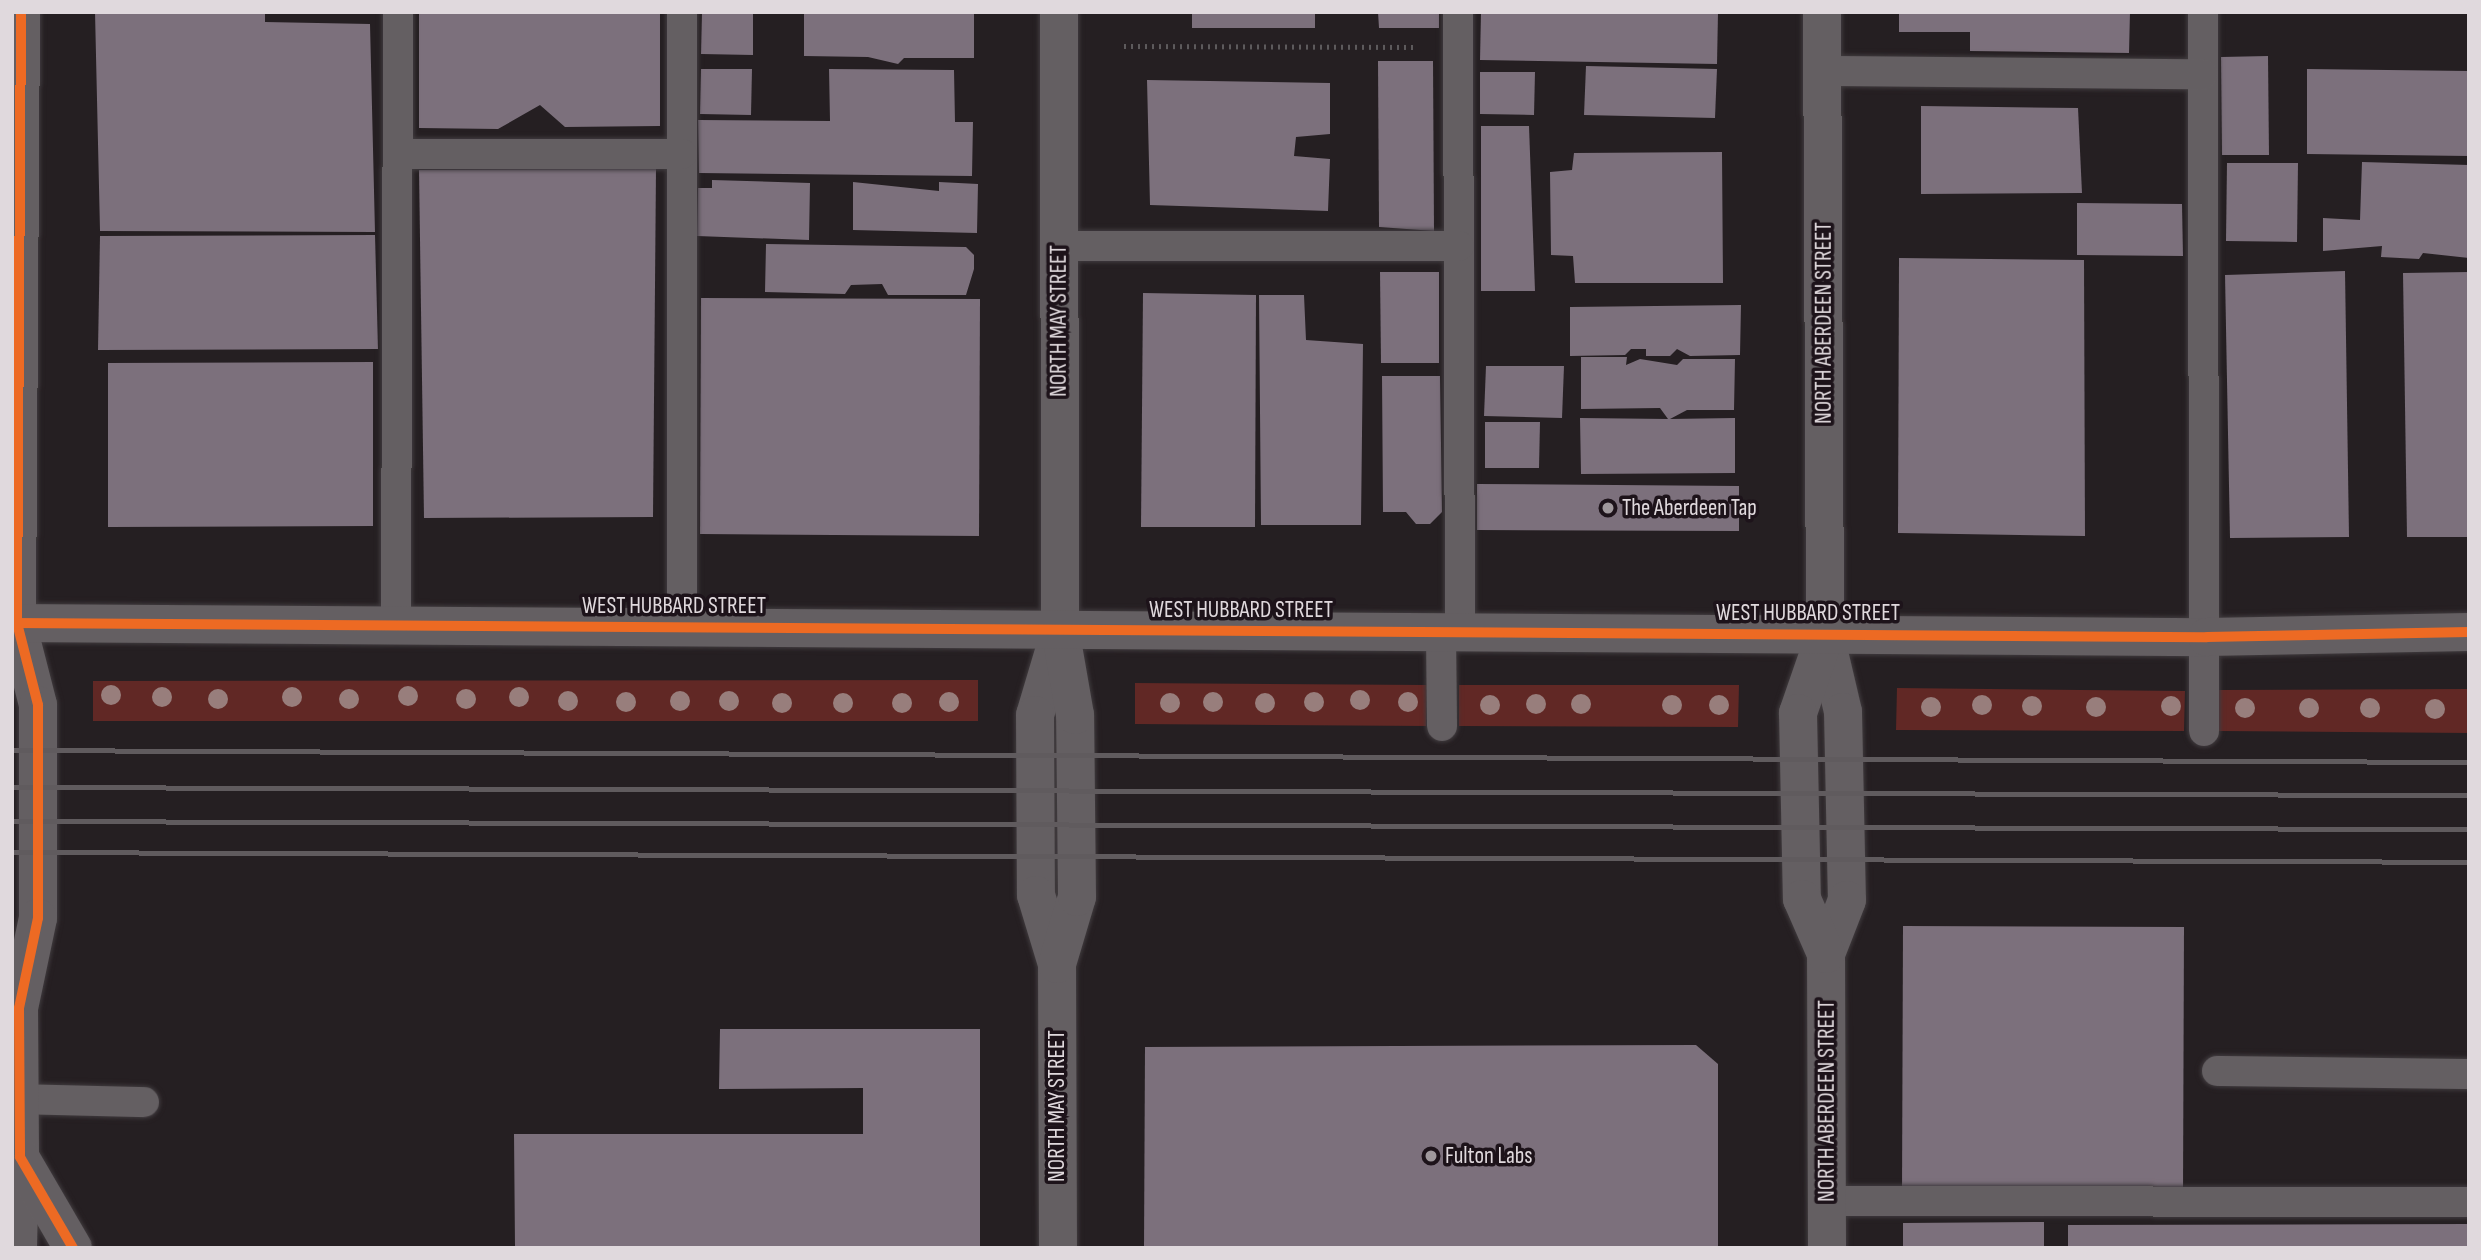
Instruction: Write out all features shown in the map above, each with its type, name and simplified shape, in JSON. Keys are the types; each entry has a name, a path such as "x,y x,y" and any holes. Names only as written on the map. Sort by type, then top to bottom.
{"street":[{"path":"19,1248 20,1099 14,1002 38,918 38,705 14,628 21,12"},
{"name":"NORTH MAY STREET","path":"1058,1248 1057,964 1036,895 1035,715 1060,629 1059,12"},
{"name":"NORTH ABERDEEN STREET","path":"1822,12 1825,635 1798,713 1802,900 1826,954 1827,1248"},
{"name":"WEST HUBBARD STREET","path":"14,628 396,625 2207,637 2469,632"},
{"path":"20,1157 73,1248"}],"lane":[{"path":"396,625 398,12"},
{"path":"682,12 682,627"},
{"path":"1441,726 1451,632 1459,246 1458,12"},
{"path":"2203,12 2207,637 2204,731"},
{"path":"1823,71 2203,74"},
{"path":"398,154 682,154"},
{"path":"1059,246 1459,246"},
{"path":"2217,1071 2469,1073"},
{"path":"20,1099 144,1102"},
{"path":"1827,1201 2469,1202"}],"path":[{"path":"1124,46 1459,48"}],"shaded area":[{"path":"978,680 978,721 93,721 93,681"},
{"path":"1135,683 1427,685 1426,726 1135,724"},
{"path":"1459,685 1739,685 1738,727 1459,726"},
{"path":"1897,688 2185,691 2184,731 1896,730"},
{"path":"2469,689 2469,733 2219,731 2219,690"}],"building":[{"path":"95,12 265,12 265,22 370,24 375,232 100,231"},
{"path":"419,12 660,12 660,126 565,127 540,105 498,129 419,128"},
{"path":"702,12 753,12 753,55 701,54"},
{"path":"804,12 974,12 974,58 904,58 898,64 868,57 804,56"},
{"path":"1192,12 1315,12 1315,28 1192,28"},
{"path":"1378,12 1439,12 1439,28 1379,28"},
{"path":"1481,12 1718,13 1717,64 1480,60"},
{"path":"1899,12 2130,12 2129,53 1970,51 1970,32 1899,32"},
{"path":"2268,56 2269,155 2222,155 2221,57"},
{"path":"1378,61 1433,61 1434,231 1379,227"},
{"path":"1586,66 1717,69 1715,118 1584,115"},
{"path":"701,69 752,69 751,115 700,114"},
{"path":"829,69 954,70 955,122 973,122 972,176 699,173 698,120 830,121"},
{"path":"2307,69 2469,71 2469,156 2307,154"},
{"path":"1480,72 1535,72 1534,115 1480,114"},
{"path":"1147,80 1330,83 1330,134 1296,137 1294,156 1330,159 1328,211 1150,205"},
{"path":"1921,106 2078,108 2082,193 1921,194"},
{"path":"1481,126 1529,126 1535,291 1481,291"},
{"path":"1722,152 1723,283 1575,283 1573,256 1551,255 1550,172 1572,170 1574,153"},
{"path":"2362,162 2469,165 2469,258 2423,253 2419,259 2381,257 2382,246 2323,251 2323,218 2360,220"},
{"path":"2227,163 2298,163 2297,242 2226,241"},
{"path":"656,169 653,517 424,518 419,170"},
{"path":"712,180 810,183 809,240 697,236 698,188 712,188"},
{"path":"853,182 939,191 939,182 978,184 977,233 853,230"},
{"path":"2077,203 2182,204 2183,256 2077,255"},
{"path":"375,235 378,349 98,350 100,236"},
{"path":"766,244 966,247 974,255 974,269 966,295 888,295 882,284 851,285 845,294 765,292"},
{"path":"1899,258 2084,260 2085,536 1898,533"},
{"path":"2345,271 2349,537 2230,538 2225,275"},
{"path":"1380,272 1439,272 1439,363 1381,363"},
{"path":"2469,272 2469,537 2407,537 2403,273"},
{"path":"1143,293 1256,295 1255,527 1141,527"},
{"path":"1259,295 1304,295 1306,340 1363,344 1361,525 1261,525"},
{"path":"701,298 980,299 979,536 700,534"},
{"path":"1741,305 1740,355 1690,356 1677,349 1670,356 1646,356 1646,349 1631,349 1625,355 1570,356 1570,307"},
{"path":"1581,357 1627,357 1626,365 1640,359 1677,365 1683,359 1735,359 1734,410 1687,410 1670,419 1735,418 1735,473 1581,474 1580,418 1668,419 1660,408 1581,409"},
{"path":"373,362 373,526 108,527 108,363"},
{"path":"1486,366 1564,366 1562,418 1484,416"},
{"path":"1382,376 1440,376 1442,512 1430,524 1416,524 1406,512 1383,512"},
{"path":"1485,422 1540,422 1539,468 1485,468"},
{"name":"The Aberdeen Tap","path":"1477,484 1739,486 1739,531 1477,530"},
{"path":"1903,926 2184,927 2183,1195 1902,1194"},
{"path":"720,1029 980,1029 980,1248 515,1248 514,1134 863,1134 863,1088 719,1089"},
{"name":"Fulton Labs","path":"1696,1045 1718,1064 1718,1248 1144,1248 1145,1047"},
{"path":"2044,1222 2044,1248 1903,1248 1903,1223"},
{"path":"2469,1224 2469,1248 2068,1248 2068,1225"}],"railway":[{"path":"12,750 2469,762"},
{"path":"12,787 2469,795"},
{"path":"12,821 2469,829"},
{"path":"12,852 2469,862"}],"cycle path":[{"path":"21,12 17,623 38,705 38,918 19,1008 20,1157 73,1248"},
{"path":"12,623 2207,637 2469,632"}],"place":[{"name":"The Aberdeen Tap","path":"1608,508"},
{"name":"Fulton Labs","path":"1431,1156"}]}
